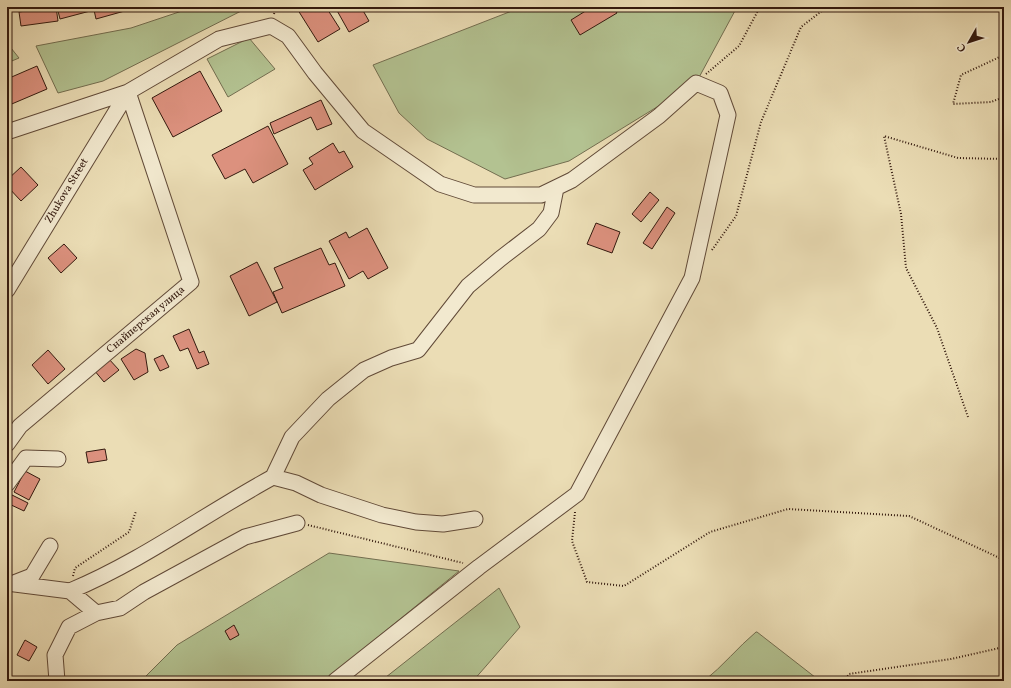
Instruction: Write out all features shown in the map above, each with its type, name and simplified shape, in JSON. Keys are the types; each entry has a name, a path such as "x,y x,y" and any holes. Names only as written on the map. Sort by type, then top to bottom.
{"street":[{"path":"7,132 128,92 219,39 271,26 288,36 315,73 363,131 440,184 474,195 541,195 572,180 659,116 696,83 720,93 728,115 692,278 577,494 479,567 335,681"},
{"name":"Zhukova Street","path":"7,290 128,92"},
{"name":"Снайперская улица","path":"7,444 20,426 191,282 128,92"},
{"path":"10,583 70,591 105,576 191,527 238,496 273,477 292,437 328,399 364,370 391,358 418,350 468,286 539,228 551,213 556,188"},
{"path":"7,484 26,458 58,459"},
{"path":"273,477 296,483 321,495 382,515 416,522 443,524 475,519"},
{"path":"57,681 55,655 69,627 96,613 120,608 144,592 245,537 297,523"},
{"path":"10,583 32,576 50,546"},
{"path":"70,591 96,613"}],"path":[{"path":"696,83 739,46 760,7"},
{"path":"710,253 736,216 761,122 801,27 827,7"},
{"path":"1004,55 961,75 953,104 991,102 1004,96"},
{"path":"968,417 937,328 906,268 901,214 884,136 958,158 1004,159"},
{"path":"577,494 572,541 587,582 624,586 710,532 788,509 910,516 1004,560"},
{"path":"70,591 75,568 129,532 136,511"},
{"path":"297,523 479,567"},
{"path":"844,681 849,674 951,659 1004,647"}],"green space":[{"path":"194,7 249,7 103,81 58,93 36,46 131,28"},
{"path":"522,7 737,7 696,83 569,161 505,179 427,139 399,113 373,65"},
{"path":"249,38 275,69 228,97 207,59"},
{"path":"7,43 19,58 7,63"},
{"path":"329,553 459,571 324,681 141,681 177,645"},
{"path":"499,588 520,627 473,681 381,681"},
{"path":"757,632 820,681 704,681"}],"building":[{"path":"56,7 58,21 21,26 19,12"},
{"path":"57,7 139,7 96,19 94,10 60,19"},
{"path":"296,7 326,7 340,29 318,42"},
{"path":"335,7 361,7 369,21 349,32"},
{"path":"592,7 613,7 617,13 580,35 571,20"},
{"path":"37,66 47,89 7,106 7,79"},
{"path":"200,71 222,111 173,137 152,98"},
{"path":"321,100 332,124 317,130 311,117 274,134 270,123"},
{"path":"268,126 288,164 253,183 245,169 225,179 212,155"},
{"path":"333,143 339,153 344,151 353,167 315,190 303,170 313,164 309,158"},
{"path":"21,167 38,185 21,201 7,186 7,180"},
{"path":"650,192 659,200 641,222 632,214"},
{"path":"667,207 675,213 652,249 643,243"},
{"path":"596,223 620,232 612,253 587,244"},
{"path":"367,228 388,268 368,279 363,271 349,279 329,241 346,232 349,238"},
{"path":"64,244 77,258 61,273 48,258"},
{"path":"321,248 329,265 335,263 345,286 282,313 273,292 283,288 274,268"},
{"path":"257,262 277,302 249,316 230,276"},
{"path":"189,329 199,353 204,351 209,364 197,369 188,348 180,351 173,336"},
{"path":"136,349 145,353 148,372 134,380 121,359"},
{"path":"48,350 65,369 48,384 32,365"},
{"path":"163,355 169,367 160,371 154,359"},
{"path":"108,358 119,370 104,382 94,370"},
{"path":"105,449 107,460 88,463 86,452"},
{"path":"25,471 40,479 29,500 14,492"},
{"path":"8,493 28,503 24,511 7,503"},
{"path":"234,625 239,635 230,640 225,631"},
{"path":"25,640 37,647 29,661 17,655"}]}
